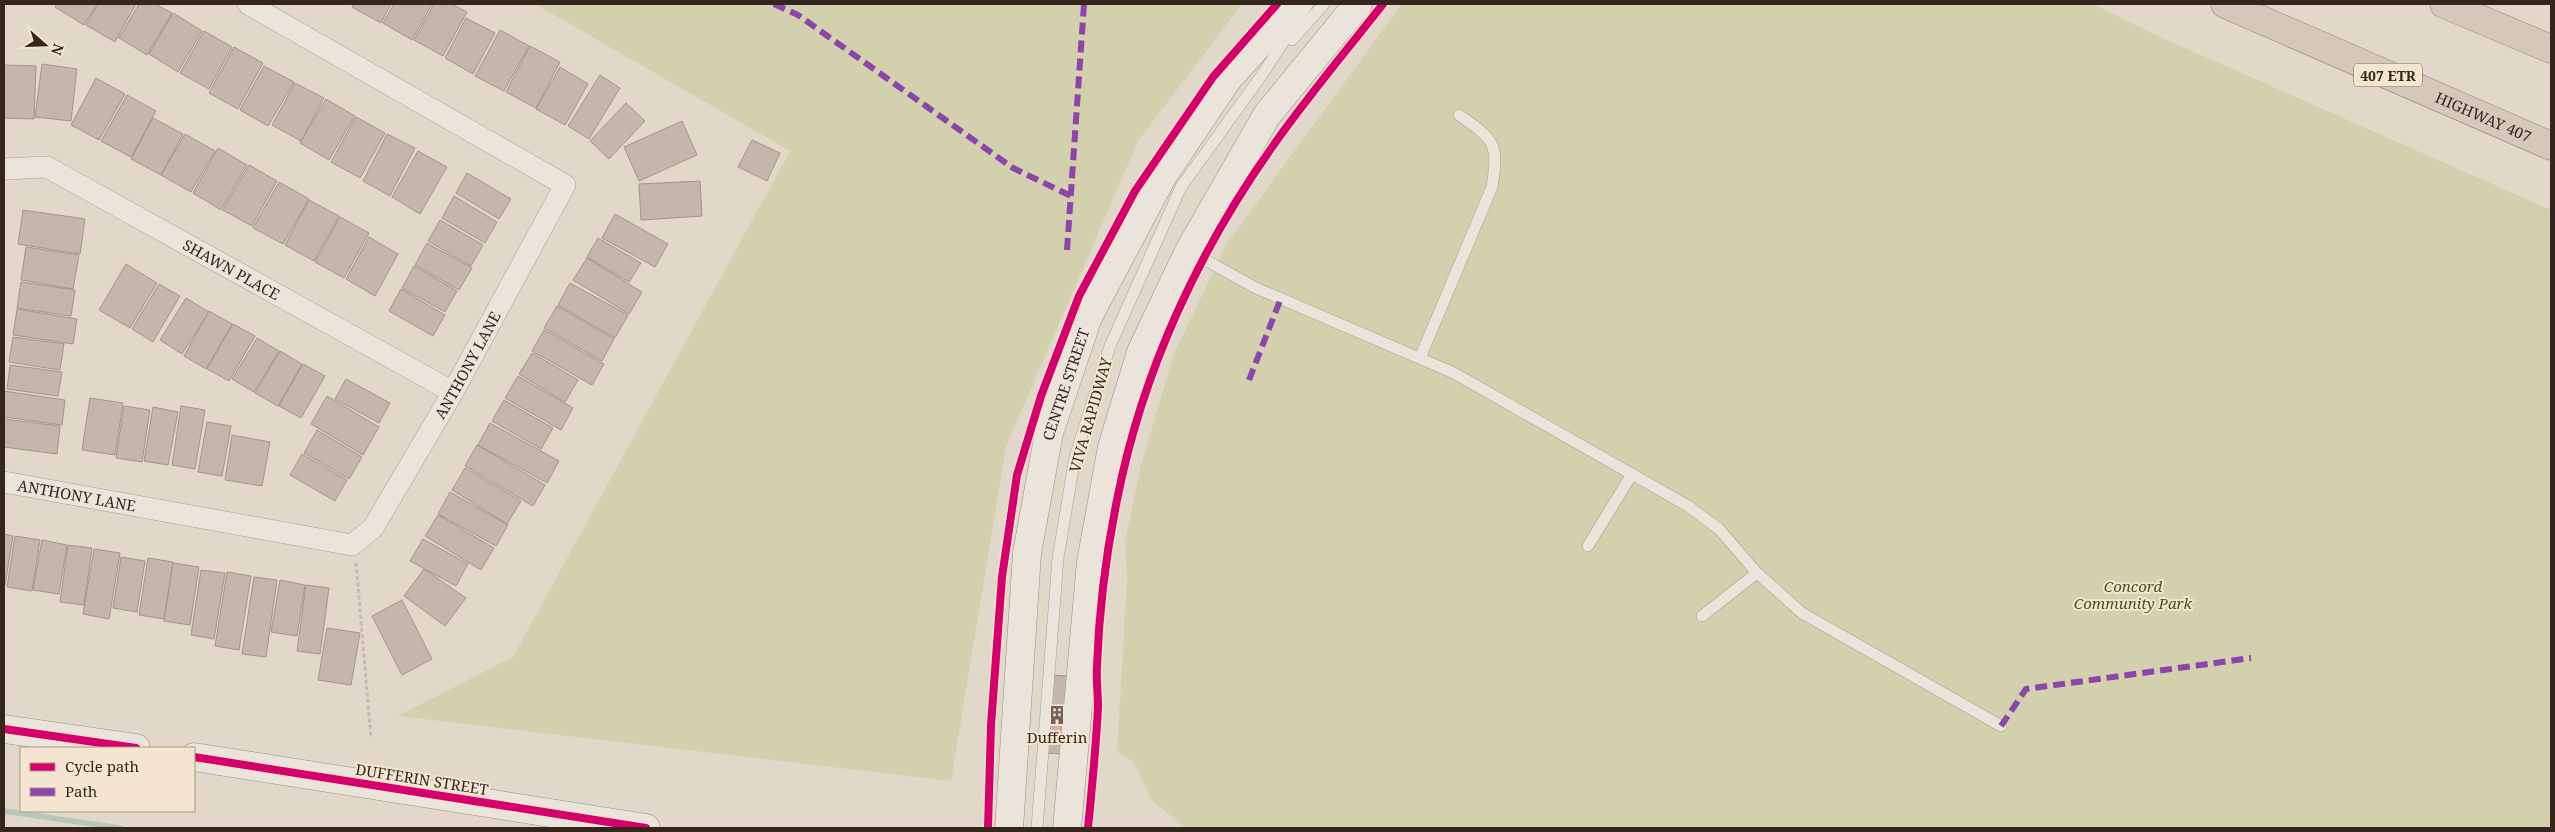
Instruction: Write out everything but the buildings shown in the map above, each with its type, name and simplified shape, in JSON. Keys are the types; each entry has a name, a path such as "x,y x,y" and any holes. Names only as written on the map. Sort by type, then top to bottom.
{"highway":[{"name":"HIGHWAY 407","path":"2225,4 2551,146"},
{"path":"2444,4 2551,48"}],"main road":[{"name":"CENTRE STREET","path":"1009,828 1027,553 1049,433 1088,317 1162,177 1227,80 1296,4"},
{"path":"1067,828 1091,562 1112,446 1141,352 1189,250 1267,116 1358,4"},
{"path":"5,728 129,747"},
{"name":"DUFFERIN STREET","path":"195,757 646,828"}],"street":[{"name":"ANTHONY LANE","path":"4,482 352,546 372,528 453,392 565,185 248,4"},
{"name":"SHAWN PLACE","path":"4,169 47,167 453,392"}],"lane":[{"name":"VIVA RAPIDWAY","path":"1038,828 1058,558 1076,457 1110,346 1181,187 1264,72 1308,4"},
{"name":"VIVA RAPIDWAY","path":"1264,72 1324,4"},
{"path":"1420,358 1492,187 1496,158 1493,146 1482,131 1459,115"},
{"path":"1189,250 1256,288 1454,372 1688,506 1719,529 1757,573 1802,613 2001,726"},
{"path":"1588,546 1632,474"},
{"path":"1702,616 1757,573"}],"path":[{"path":"352,546 358,570 371,738"}],"green space":[{"path":"535,4 1242,4 1138,141 1006,447 951,781 398,716 513,657 790,151"},
{"name":"Concord Community Park","path":"1402,4 2093,4 2158,36 2551,210 2551,828 1186,828 1151,800 1136,766 1131,760 1117,752 1127,578 1125,541 1141,465 1174,354 1227,243"}],"waterway":[{"path":"4,811 120,828"}],"marked path":[{"path":"774,4 798,15 1013,168 1071,196"},
{"path":"1067,250 1084,4"},
{"path":"1249,380 1281,298"},
{"path":"2001,726 2026,689 2251,658"}],"cycle path":[{"path":"988,828 991,725 1002,577 1017,475 1041,396 1079,296 1135,191 1213,77 1277,4"},
{"path":"1088,828 1098,707 1098,645 1106,562 1128,452 1158,359 1198,269 1247,184 1301,108 1383,4"},
{"path":"4,729 129,747"},
{"path":"195,757 646,828"}],"place":[{"name":"Dufferin","path":"1057,715"}]}
